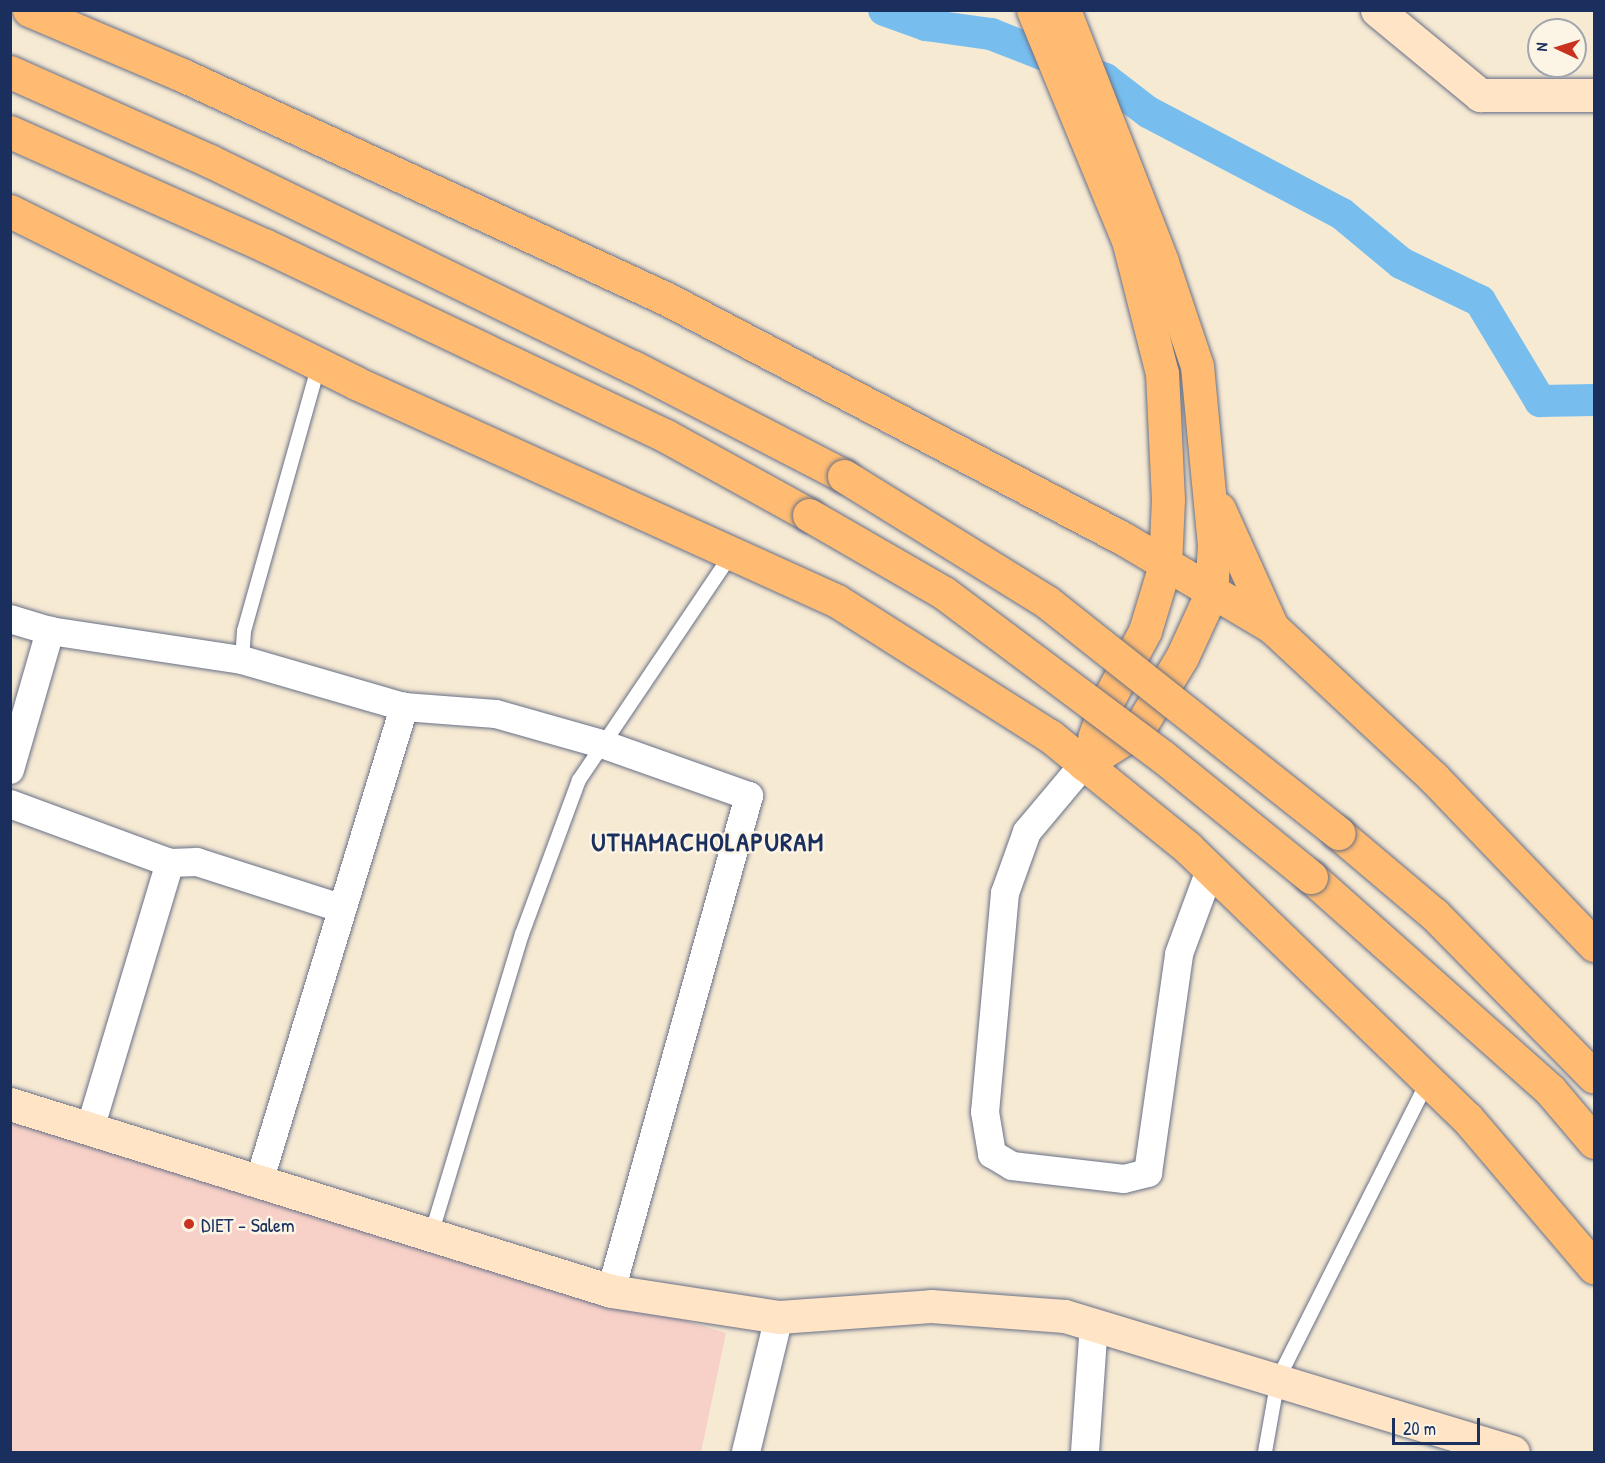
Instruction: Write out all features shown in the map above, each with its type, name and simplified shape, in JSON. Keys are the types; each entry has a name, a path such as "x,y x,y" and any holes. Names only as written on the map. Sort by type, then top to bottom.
{"main road":[{"path":"29,10 180,74 667,299 1124,538 1211,594 1272,627 1433,777 1594,945"},
{"path":"1033,10 1197,366 1211,490 1211,594 1182,657 1138,730 1084,765"},
{"path":"1064,10 1138,235 1162,373 1168,499 1165,565 1145,631 1107,702 1084,765"},
{"path":"10,72 210,161 633,367 844,476 1047,602 1338,833 1434,914 1594,1077"},
{"path":"10,132 264,245 666,436 944,593 1162,756 1311,877 1550,1090 1594,1142"},
{"path":"10,211 319,364 837,601 1050,736 1210,870 1467,1118 1594,1267"},
{"path":"1211,490 1272,627"}],"street":[{"path":"1377,10 1480,95 1594,95"},
{"path":"10,619 50,631 242,660 404,707 496,714 602,744 749,796 611,1291"},
{"path":"10,770 50,631"},
{"path":"259,1182 340,908 404,707"},
{"path":"1084,765 1027,832 1005,893 985,1112 992,1154 1012,1166 1124,1179 1148,1173 1179,954 1210,870"},
{"path":"10,804 171,863 197,862 340,908"},
{"path":"90,1129 171,863"},
{"path":"10,1104 611,1291 779,1317 931,1306 1065,1316 1514,1452"},
{"path":"746,1452 779,1317"},
{"path":"1085,1452 1094,1324"}],"lane":[{"path":"242,660 244,631 319,364"},
{"path":"431,1235 522,934 579,780 732,553"},
{"path":"1265,1452 1278,1379 1428,1081"}],"shaded area":[{"name":"DIET - Salem","path":"10,1115 726,1333 701,1452 11,1452"}],"waterway":[{"path":"884,10 926,25 991,34 1105,79 1148,112 1342,214 1401,263 1480,301 1540,401 1594,400"}],"place":[{"name":"DIET - Salem","path":"189,1224"}],"district":[{"name":"UTHAMACHOLAPURAM","path":"708,842"}]}
